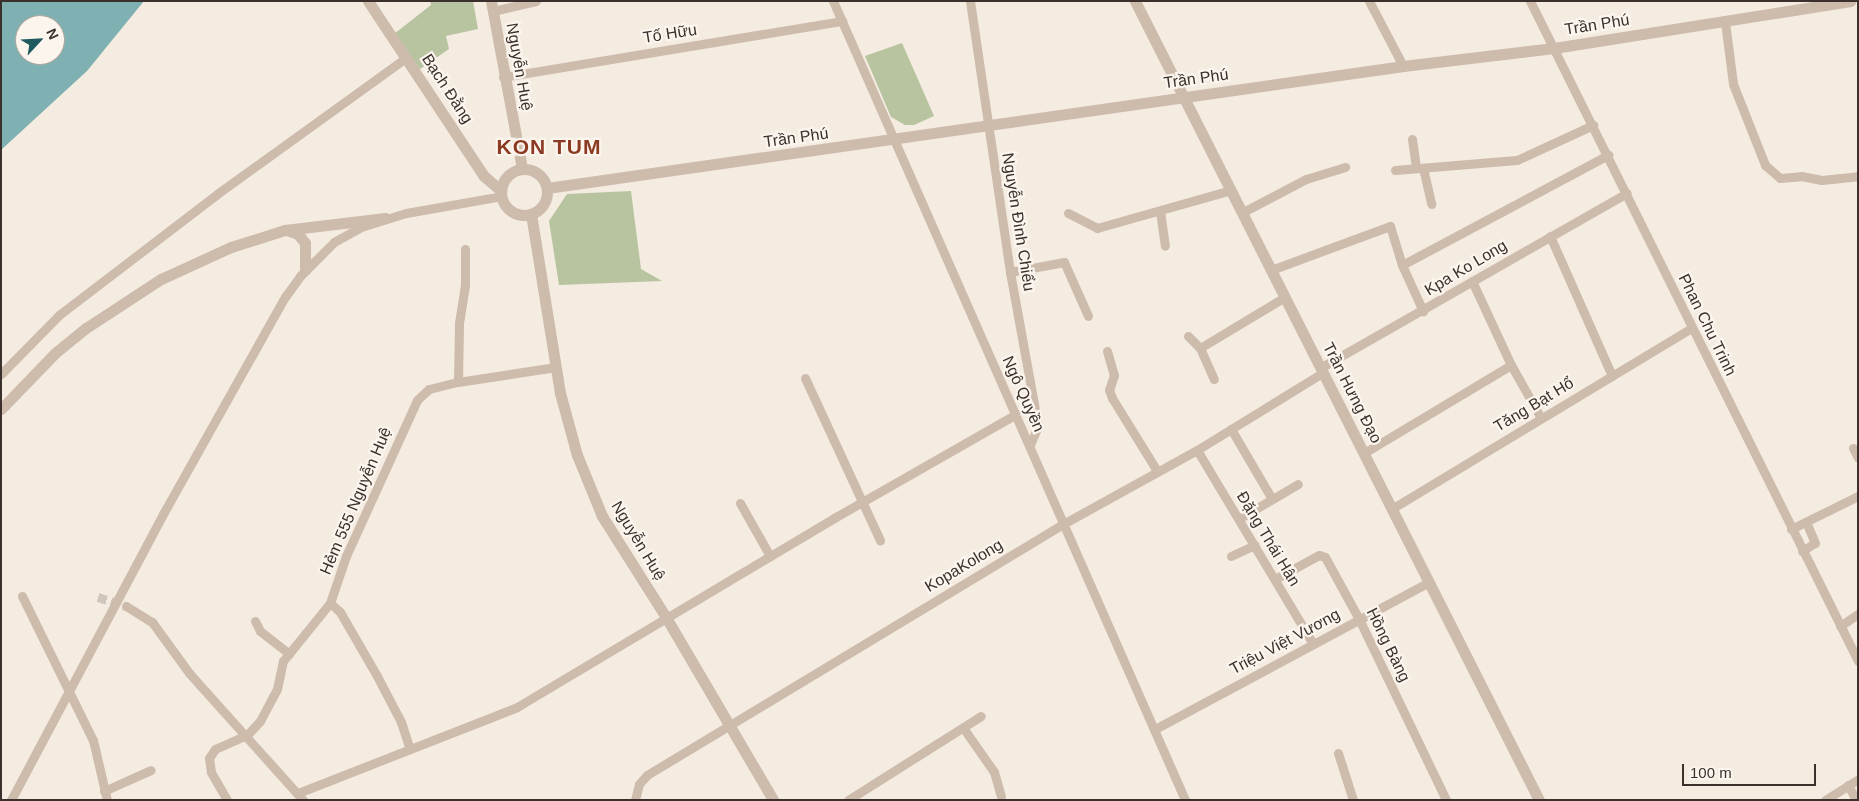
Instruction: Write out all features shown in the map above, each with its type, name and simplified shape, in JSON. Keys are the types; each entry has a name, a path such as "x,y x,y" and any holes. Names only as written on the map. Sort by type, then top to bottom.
{"street":[{"name":"Bạch Đằng","path":"368,1 407,57 484,176 502,194"},
{"path":"492,6 536,1"},
{"name":"Ngô Quyền","path":"833,1 1155,729 1181,798"},
{"name":"Trần Hưng Đạo","path":"1135,1 1539,800"},
{"path":"1369,1 1403,66"},
{"name":"Phan Chu Trinh","path":"1530,1 1858,661"},
{"name":"Trần Phú","path":"547,188 895,140 1403,66 1554,48 1850,1"},
{"name":"Nguyễn Đình Chiểu","path":"971,2 987,126 1010,272 1038,426 1030,445"},
{"name":"Nguyễn Huệ","path":"492,6 503,78 522,169"},
{"name":"Tố Hữu","path":"503,78 842,21"},
{"path":"1725,22 1733,84 1765,166 1780,178 1801,176 1822,180 1858,176"},
{"path":"1,374 74,304 216,194 407,57"},
{"path":"1395,170 1517,160 1593,125"},
{"path":"1412,140 1430,204"},
{"path":"1402,265 1608,156"},
{"path":"1242,212 1306,178 1345,167"},
{"path":"522,169 541,175 547,188 546,201 531,214 516,213 508,208 502,194 508,175 522,169"},
{"path":"1068,213 1097,228 1231,190"},
{"name":"Kpa Ko Long","path":"1321,370 1627,193"},
{"path":"1,409 56,353 115,306 202,259 285,230 385,218 502,194"},
{"path":"1160,211 1165,246"},
{"name":"Nguyễn Huệ","path":"531,214 556,367 577,456 602,516 667,619 773,800"},
{"path":"11,800 204,439 285,297 305,270 347,234 385,218"},
{"path":"1271,270 1387,225 1394,233 1402,265 1423,311"},
{"path":"285,230 298,234 305,243 305,270"},
{"path":"1550,236 1612,376"},
{"path":"458,382 459,323 465,286 465,249"},
{"path":"1010,272 1064,262 1088,316"},
{"path":"1472,281 1511,365 1541,418"},
{"path":"1200,348 1285,297"},
{"name":"Tăng Bạt Hổ","path":"1393,508 1691,328"},
{"path":"1188,336 1200,348 1214,378"},
{"path":"1107,351 1114,375 1109,390 1112,398 1157,471"},
{"path":"1364,453 1511,365"},
{"name":"Hẻm 555 Nguyễn Huệ","path":"247,735 260,721 277,689 283,661 330,603 346,556 417,400 429,389 458,382 556,367"},
{"name":"KopaKolong","path":"636,800 639,784 647,775 1063,524 1197,450 1321,370"},
{"path":"805,378 860,502 880,540"},
{"path":"126,606 152,622 189,672 300,796 410,749 517,707 860,502 1016,414"},
{"path":"1231,429 1272,499"},
{"path":"1853,448 1858,458"},
{"name":"Đặng Thái Hân","path":"1197,450 1240,518 1313,644"},
{"path":"1240,518 1298,484"},
{"path":"1791,529 1858,496"},
{"path":"740,503 770,556"},
{"path":"1802,551 1815,543 1806,522"},
{"path":"1231,556 1255,545"},
{"name":"Hồng Bàng","path":"1275,579 1323,554 1359,619 1446,800"},
{"name":"Triệu Việt Vương","path":"1155,729 1429,582"},
{"path":"22,596 93,740 106,795 151,770"},
{"path":"330,603 340,612 377,676 401,722 410,749"},
{"path":"1840,626 1858,614"},
{"path":"256,621 260,631 289,654"},
{"path":"848,800 964,729 981,716"},
{"path":"964,729 994,772 1001,796"},
{"path":"227,800 211,772 209,758 215,749 247,735"},
{"path":"1338,753 1353,800"},
{"path":"1826,800 1858,779"},
{"path":"1848,785 1856,800"}],"green space":[{"path":"430,1 473,1 478,29 446,36 449,49 420,69 394,34 431,5"},
{"path":"902,43 934,116 914,125 905,125 891,117 865,56"},
{"path":"631,191 641,269 662,281 559,285 549,221 567,194"}],"water":[{"path":"1,1 144,1 87,71 1,150"}],"tunnel":[{"path":"98,597 126,606"}],"district":[{"name":"KON TUM","path":"549,147"}]}
